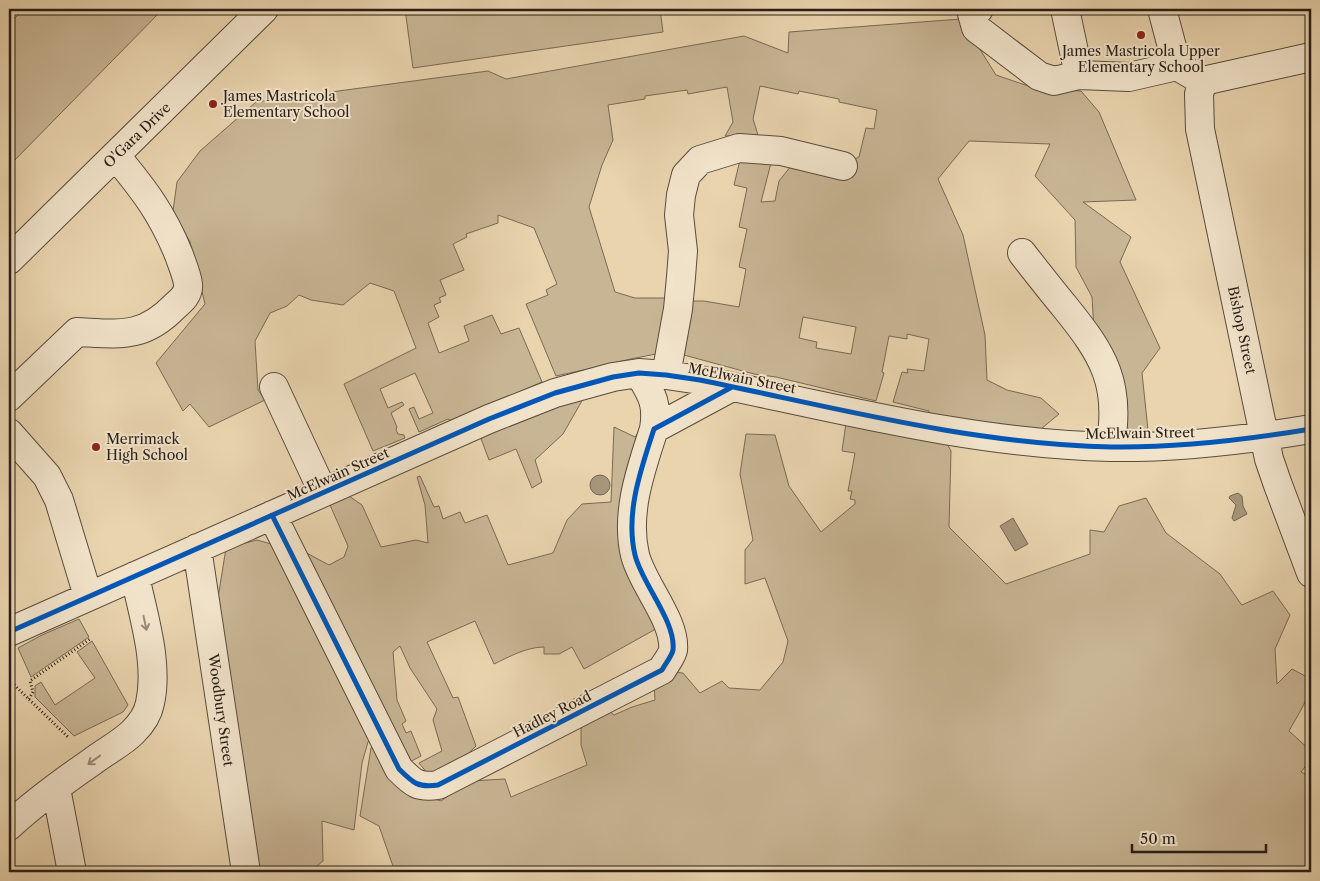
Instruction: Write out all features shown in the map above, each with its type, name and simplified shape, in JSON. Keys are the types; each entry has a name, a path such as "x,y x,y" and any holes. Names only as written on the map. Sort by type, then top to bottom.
{"street":[{"name":"O'Gara Drive","path":"9,260 264,9"},
{"path":"980,9 971,10 976,28 1039,76 1054,81 1079,75 1130,77 1177,66 1203,81 1311,58"},
{"path":"1066,9 1079,75"},
{"path":"1162,9 1177,66"},
{"name":"Bishop Street","path":"1203,81 1199,94 1200,129 1269,459 1311,573"},
{"path":"666,375 678,309 683,251 679,215 686,175 700,160 739,148 781,151 843,166"},
{"path":"9,396 77,332 121,334 138,332 152,326 167,315 186,295 188,284 179,256 164,222 147,194 116,156"},
{"path":"1022,253 1083,329 1101,358 1113,395 1114,417 1110,447"},
{"name":"McElwain Street","path":"88,596 489,419 555,393 584,384 639,373 666,375 732,387 973,436 1056,444 1110,447 1179,445 1265,436 1311,428"},
{"name":"Hadley Road","path":"272,515 399,769 415,784 426,786 438,785 662,670 673,651 671,630 635,555 631,514 640,472 654,429 657,411 650,390 639,373"},
{"path":"274,387 323,492"},
{"path":"654,429 732,387"},
{"path":"9,433 47,476 59,500 88,596 9,632"},
{"name":"Woodbury Street","path":"197,548 246,872"},
{"path":"9,826 26,810 132,733 143,720 150,704 153,681 152,660 135,576"},
{"path":"56,788 72,872"}],"path":[{"path":"29,700 33,692 30,681 90,639"},
{"path":"9,680 68,737"}],"shaded area":[{"path":"24,9 163,9 9,166 9,24"},
{"path":"405,9 660,9 663,32 413,68"},
{"path":"961,19 996,75 1034,88 1081,91 1099,112 1136,200 1083,202 1131,237 1120,262 1160,348 1142,373 1148,430 1137,436 1114,417 1095,347 1092,297 1076,267 1075,220 1035,176 1050,144 969,141 938,179 963,235 985,335 987,380 1007,390 1041,398 1059,414 1041,429 973,436 929,427 929,411 893,402 902,372 908,373 907,369 924,371 929,339 907,334 907,339 889,336 882,372 884,373 876,401 776,377 754,374 684,355 692,301 704,301 739,307 746,269 739,267 747,229 739,227 747,188 734,185 740,160 771,163 761,202 775,201 779,181 791,166 822,175 859,157 866,128 874,129 877,110 839,102 839,99 799,91 798,94 760,86 753,119 758,135 725,136 733,122 727,87 688,94 687,90 645,96 645,99 608,105 613,140 602,165 589,207 615,292 635,298 668,298 656,354 556,376 526,304 548,295 546,290 557,284 534,228 498,215 498,223 466,234 467,237 453,244 464,270 440,280 446,295 439,298 441,302 434,305 439,317 428,323 439,353 469,341 464,326 492,315 501,334 519,328 542,382 452,421 448,419 419,432 409,409 414,407 419,419 433,413 415,373 380,389 388,408 402,402 404,405 391,413 398,434 404,435 405,438 373,451 344,384 416,348 394,291 370,283 343,305 311,300 299,295 287,306 270,313 255,341 258,390 265,400 209,427 190,404 183,411 156,363 205,304 190,242 173,211 177,182 200,151 256,102 488,71 506,79 744,36 788,53 789,32","holes":["803,317 856,327 851,354 816,348 817,342 799,338"]},
{"path":"583,399 563,434 535,460 542,482 532,488 516,449 489,460 480,436 536,411"},
{"path":"846,423 944,438 951,451 949,527 1006,584 1090,554 1090,530 1104,532 1119,506 1146,498 1166,533 1220,574 1242,605 1273,591 1290,615 1275,649 1277,684 1292,669 1311,679 1309,693 1289,731 1311,751 1311,759 1301,772 1311,777 1311,872 395,872 379,826 360,816 371,748 377,741 424,796 441,801 470,781 505,779 511,797 587,765 581,745 581,722 604,707 614,715 655,700 654,682 671,672 683,673 700,693 722,681 729,688 760,690 783,662 788,641 765,578 745,584 745,550 753,540 740,474 746,434 775,435 789,486 821,532 855,504 855,500 850,499 852,491 848,491 855,453 842,451"},
{"path":"614,427 635,437 641,429 629,481 657,616 654,630 584,669 572,647 559,654 544,654 544,647 537,647 494,664 475,621 427,642 453,698 458,697 476,746 462,760 431,778 419,763 442,751 433,720 437,709 410,668 400,646 393,652 397,700 406,721 402,724 406,733 411,731 421,756 404,765 303,551 329,565 344,557 348,546 330,505 346,494 362,505 381,547 416,540 428,543 425,505 417,477 420,476 434,507 439,506 443,519 460,512 465,523 487,515 508,565 553,553 567,520 582,504 611,502"},
{"path":"600,475 607,478 610,485 607,492 600,495 593,492 590,485 593,478"},
{"path":"1238,493 1242,496 1243,506 1247,514 1234,521 1232,518 1236,505 1229,498"},
{"path":"1013,518 1028,544 1015,551 1000,526"},
{"path":"257,540 289,549 380,731 368,742 362,763 354,830 322,821 323,861 317,866 318,872 253,872 218,598 226,548"},
{"path":"79,619 89,637 31,677 18,648"},
{"path":"92,641 128,705 123,712 74,736 35,697 35,686 41,682 55,705 95,678 77,652"}],"cycle path":[{"path":"9,632 489,419 555,393 613,377 639,373 700,380 905,423 1007,439 1059,444 1111,447 1187,445 1261,437 1311,429"},
{"path":"272,515 399,769 416,783 425,786 438,785 662,670 673,650 673,639 664,615 644,578 635,555 632,523 636,491 654,429 732,387"}],"place":[{"name":"James Mastricola Upper Elementary School","path":"1141,35"},
{"name":"James Mastricola Elementary School","path":"213,104"},
{"name":"Merrimack High School","path":"96,447"}]}
